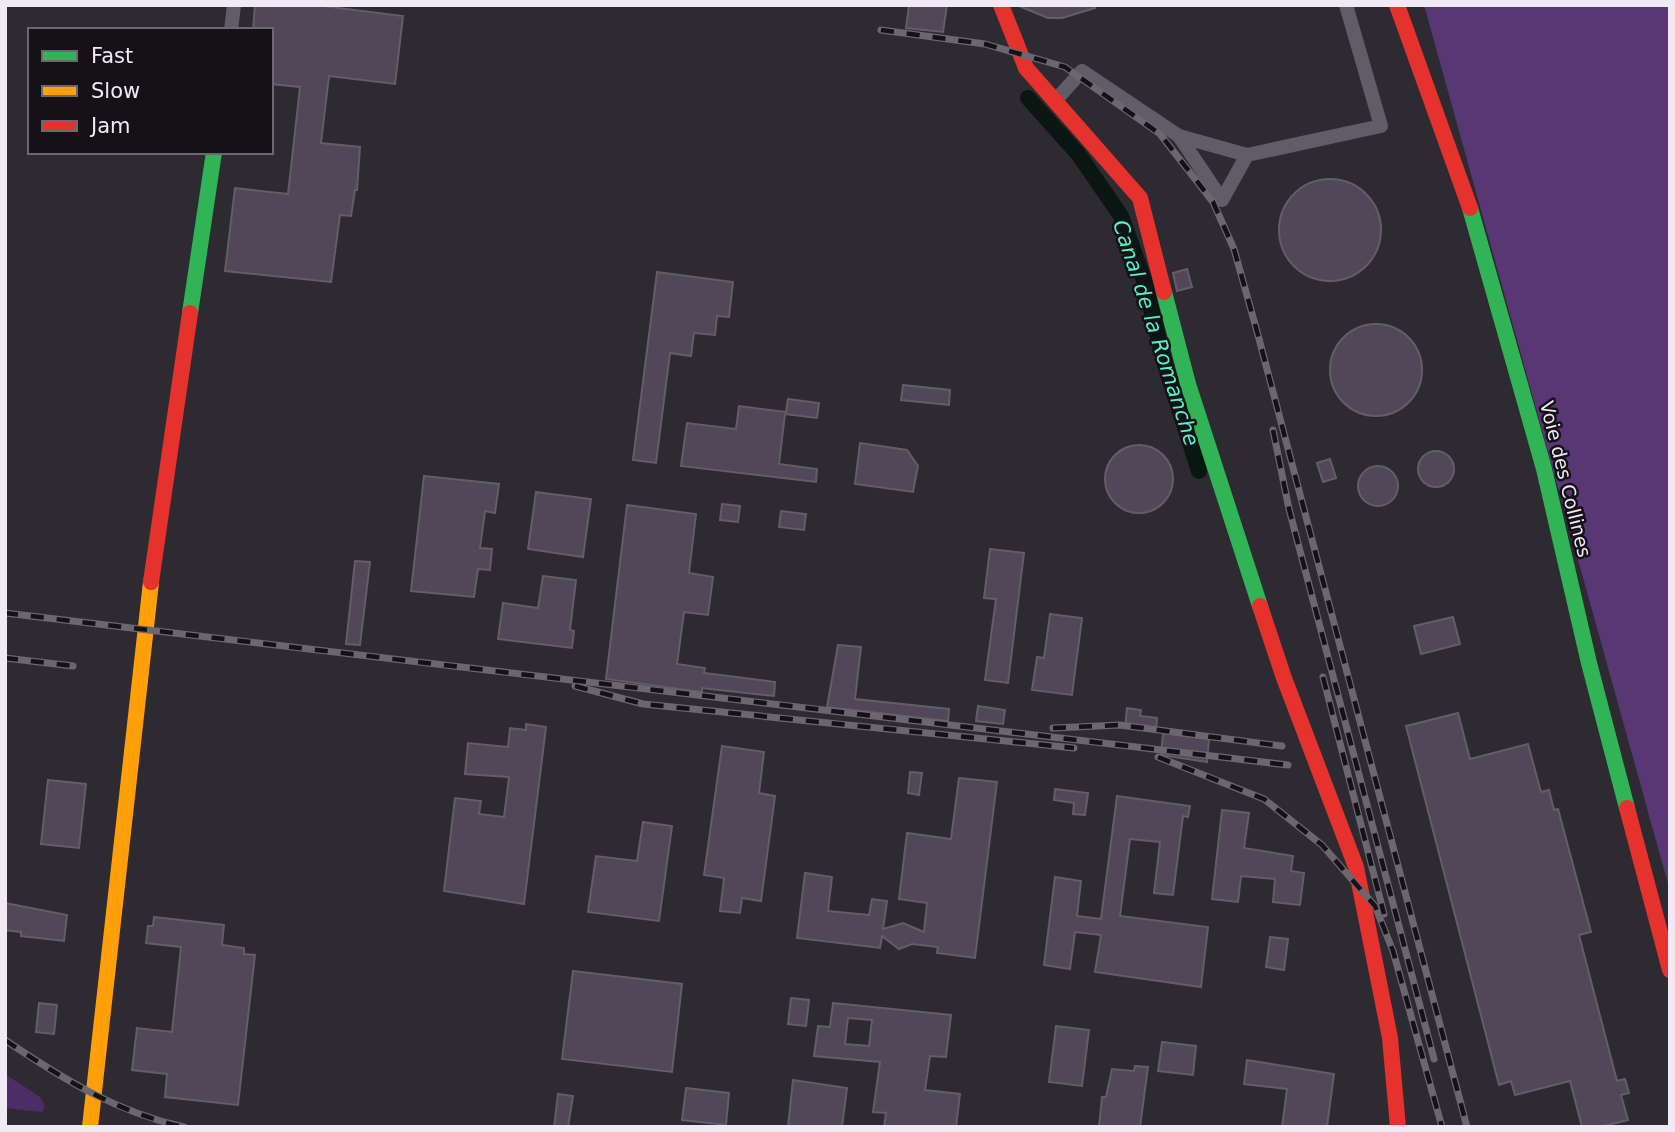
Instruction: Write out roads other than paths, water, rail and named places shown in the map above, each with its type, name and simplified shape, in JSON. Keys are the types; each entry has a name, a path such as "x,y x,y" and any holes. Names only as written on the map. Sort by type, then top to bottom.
{"street":[{"path":"231,28 234,5"},
{"path":"1001,5 1026,68 1140,198 1188,384 1284,678 1356,867 1390,1038 1398,1127"},
{"path":"1055,101 1082,71 1179,136 1247,155 1381,126 1346,5"},
{"name":"Voie des Collines","path":"1397,5 1481,245 1544,469 1589,663 1670,970"},
{"path":"1179,136 1222,200 1247,155"},
{"path":"90,1127 144,631 214,154"}],"waterway":[{"name":"Canal de la Romanche","path":"1028,98 1079,155 1121,216 1144,280 1164,361 1199,471"}],"railway":[{"path":"881,30 985,44 1065,67 1160,134 1213,202 1234,249 1258,335 1467,1127"},
{"path":"1273,430 1289,509 1434,1059"},
{"path":"5,613 1288,765"},
{"path":"5,658 73,666"},
{"path":"1323,677 1384,914"},
{"path":"575,686 643,704 1074,748"},
{"path":"1053,728 1120,725 1282,746"},
{"path":"1158,757 1264,799 1322,845 1375,906 1393,951 1442,1127"},
{"path":"5,1040 48,1068 113,1103 135,1113 184,1127"}]}
